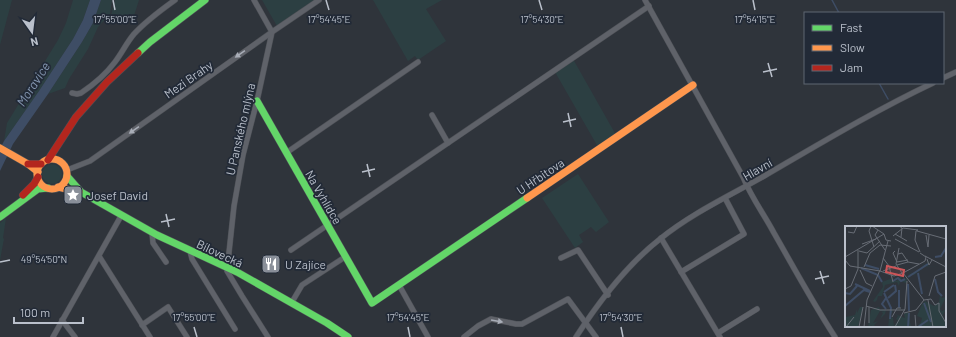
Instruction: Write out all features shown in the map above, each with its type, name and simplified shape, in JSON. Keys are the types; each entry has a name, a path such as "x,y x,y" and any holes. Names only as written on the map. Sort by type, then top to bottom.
{"main road":[{"path":"28,164 41,164 48,160 90,100 125,64 165,30 205,0"},
{"name":"U Hřbitova","path":"372,303 693,85"},
{"name":"Na Vyhlídce","path":"257,101 372,303"},
{"path":"62,163 61,153 65,136"},
{"path":"0,148 28,164 38,174 41,183 48,188"},
{"path":"48,160 56,160 62,163"},
{"name":"Bílovecká","path":"62,163 71,182 81,192 152,233 228,267 292,302 333,326 348,337"},
{"path":"0,217 34,184 41,164"},
{"path":"58,187 64,183 67,173"},
{"name":"Bílovecká","path":"7,211 38,189 58,187 81,192"}],"street":[{"path":"72,93 80,93 98,79 115,62 125,45 136,32 175,0"},
{"path":"254,0 272,32"},
{"name":"Mezi Brahy","path":"67,173 90,161 319,0"},
{"path":"645,0 693,85 747,186 835,337"},
{"path":"291,250 649,6"},
{"name":"U Panského mlýna","path":"228,267 234,206 243,155 257,101 272,32"},
{"path":"286,153 418,62"},
{"path":"944,78 956,72"},
{"name":"Hlavní","path":"576,337 638,259 661,238 689,219 725,198 896,102 931,84"},
{"path":"432,115 448,143"},
{"path":"681,272 744,234 725,198"},
{"path":"53,337 122,216"},
{"path":"152,233 153,243 166,262"},
{"path":"661,238 719,335 757,309"},
{"path":"561,258 578,250 608,295"},
{"path":"190,251 192,259 235,329"},
{"path":"99,256 150,337"},
{"path":"292,302 302,285 345,257"},
{"path":"228,267 229,274 268,337"},
{"path":"399,285 428,337"},
{"path":"464,337 478,326 491,319 522,324 568,299 596,337"},
{"path":"142,325 168,307 187,337"},
{"path":"62,320 75,337"}],"shaded area":[{"path":"0,0 12,0 0,45"},
{"path":"73,0 90,0 83,20 73,39 4,141 7,123 58,40 66,23"},
{"path":"101,0 112,0 110,14 98,27 88,49 65,88 48,94 93,23"},
{"path":"115,0 139,0 133,19 111,15"},
{"path":"262,0 316,0 277,26"},
{"path":"373,0 442,0 426,9 446,41 418,60 415,56 408,61"},
{"path":"573,59 616,135 598,147 555,72"},
{"path":"48,164 56,164 62,170 62,178 56,184 48,184 42,178 42,170"},
{"path":"578,174 609,222 596,232 591,227 579,235 583,242 575,248 542,198"},
{"path":"6,218 4,239 0,260 0,223"}],"water":[{"path":"90,0 101,0 93,23 48,94 13,144 0,171 0,149 4,141 73,39 83,20"}],"waterway":[{"path":"832,0 838,12"},
{"path":"880,84 888,99"}],"traffic: fast":[{"path":"138,53 205,0"},
{"path":"257,101 372,303 527,198"},
{"path":"67,176 81,192 157,235 237,272 327,323 348,337"},
{"path":"0,217 38,189 48,188"}],"traffic: slow":[{"path":"527,198 693,85"},
{"path":"0,148 28,164 38,172"},
{"path":"52,159 58,160 66,168 67,174 66,180 58,188 52,189 46,188 38,180 37,174 38,168 46,160 52,159"},
{"path":"58,187 79,192"}],"traffic: jam":[{"path":"48,160 76,117 107,82 138,53"},
{"path":"28,164 41,164"},
{"path":"23,195 34,184 38,177"}],"place":[{"name":"Josef David","path":"73,195"},
{"name":"U Zajíce","path":"271,264"}],"water label":[{"name":"Moravice","path":"33,84"}]}
